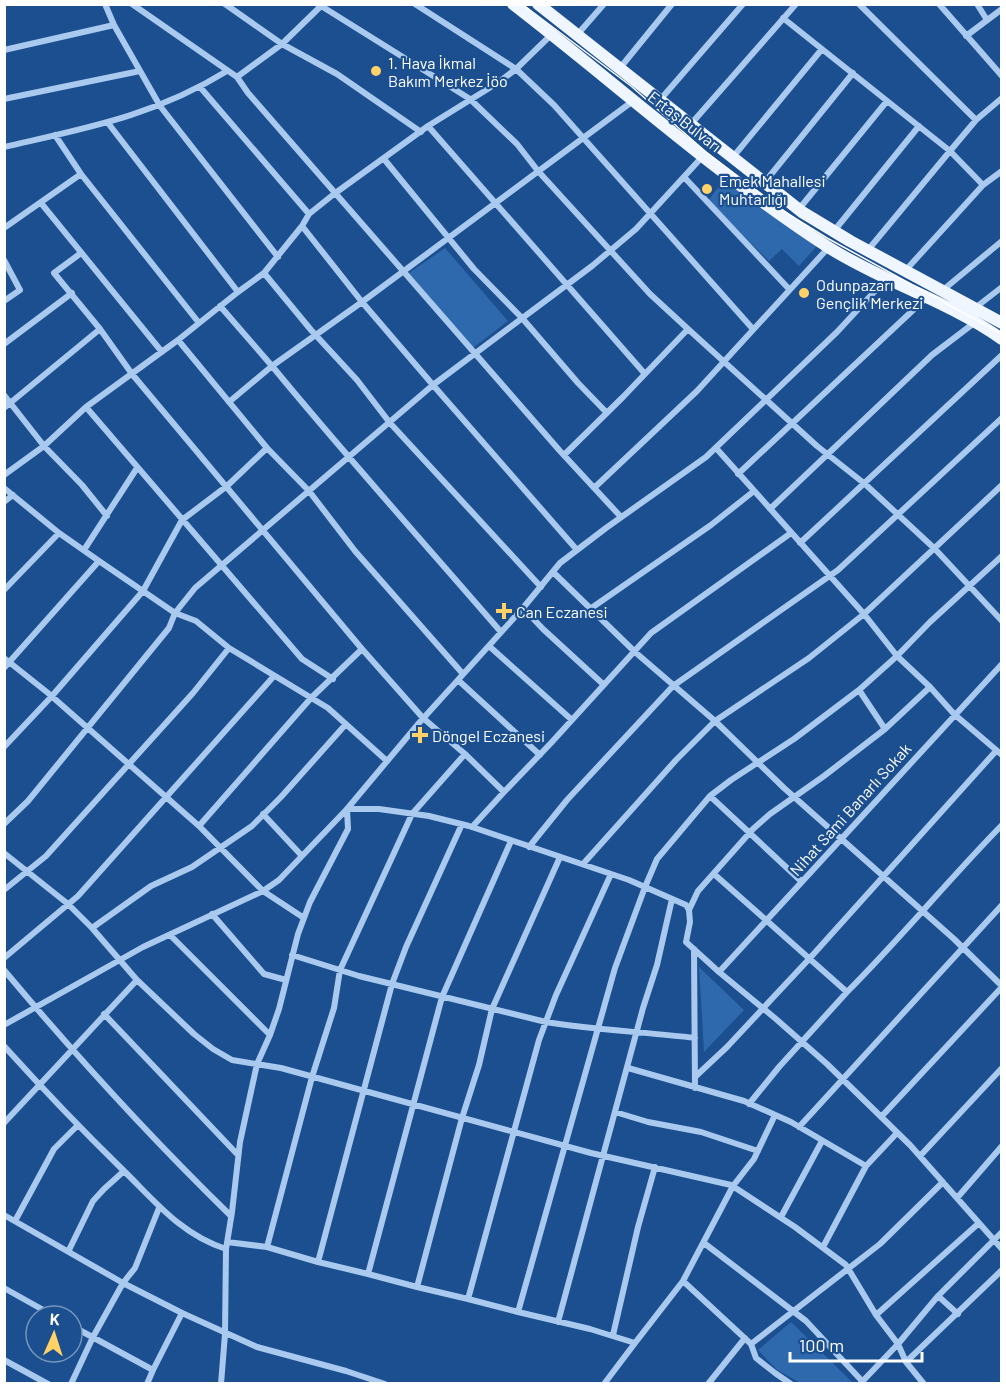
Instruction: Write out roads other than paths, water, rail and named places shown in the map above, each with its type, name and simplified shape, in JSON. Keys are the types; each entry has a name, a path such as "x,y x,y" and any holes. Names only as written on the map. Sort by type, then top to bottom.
{"main road":[{"name":"Ertaş Bulvarı","path":"513,4 703,156 829,247 1002,339"},
{"name":"Ertaş Bulvarı","path":"538,4 799,210 867,251 1002,323"}],"street":[{"path":"105,4 114,25 160,106 278,257"},
{"path":"132,4 237,77 334,194 404,270 564,455 621,517"},
{"path":"225,4 282,44 336,74 421,132"},
{"path":"415,4 516,69 554,105 752,328"},
{"path":"577,35 604,4"},
{"path":"620,68 672,4"},
{"path":"660,100 743,4"},
{"path":"691,124 795,4"},
{"path":"859,4 976,120"},
{"path":"939,4 1002,76"},
{"path":"977,4 987,20"},
{"path":"237,77 282,44 320,5 470,99 516,144 650,294 935,549 1002,621"},
{"path":"966,36 1002,9"},
{"path":"783,18 950,151 983,185"},
{"path":"4,50 114,25"},
{"path":"4,476 44,446 86,407 178,340 264,273 309,214 428,126 499,82 552,34"},
{"path":"732,158 822,49"},
{"path":"4,99 140,71"},
{"path":"4,147 108,123 160,106 227,71"},
{"path":"764,183 853,73"},
{"path":"200,87 309,214"},
{"path":"867,251 976,120 1002,98"},
{"path":"229,402 272,366 362,302 633,100"},
{"path":"799,210 887,101"},
{"path":"108,123 238,292"},
{"path":"428,126 645,374"},
{"path":"834,232 919,126"},
{"path":"55,135 81,174 199,322"},
{"path":"4,824 28,801 169,628 175,613 195,588 432,385 476,354 636,229 703,156"},
{"path":"384,159 474,269 522,318 607,413"},
{"path":"905,271 983,185 1002,171"},
{"path":"4,228 81,174"},
{"path":"684,177 789,290"},
{"path":"41,203 162,352"},
{"path":"302,226 432,385 577,550"},
{"path":"942,291 1002,242"},
{"path":"594,488 697,391 752,328 829,247"},
{"path":"81,253 54,273 72,293 132,374 362,649 423,718 504,792"},
{"path":"4,260 20,290 4,301"},
{"path":"264,273 315,335 357,380 390,423 541,587"},
{"path":"4,1025 119,961 263,891 279,880 347,809 423,718 553,572 577,550 621,517 706,458 837,332 887,278"},
{"path":"975,308 1002,286"},
{"path":"4,344 72,293"},
{"path":"738,474 926,298"},
{"path":"220,306 501,632"},
{"path":"770,508 932,355 974,323"},
{"path":"4,408 99,329"},
{"path":"564,455 688,329"},
{"path":"178,340 267,448 309,491 355,551 463,674"},
{"path":"800,543 1002,355"},
{"path":"4,395 44,446 82,485 107,516"},
{"path":"86,407 302,658 333,679"},
{"path":"529,847 567,800 673,686 830,576 1002,418"},
{"path":"4,747 52,696 142,591 182,520 227,486 267,448"},
{"path":"696,1076 727,1047 810,958 882,875 999,753 954,714 930,687 897,656 864,614 716,448"},
{"path":"84,550 137,468"},
{"path":"584,864 676,760 715,721 791,670 864,614 1002,485"},
{"path":"4,488 59,532 142,591 175,613 196,621 229,648 328,708 387,761"},
{"path":"590,609 711,525 754,491"},
{"path":"4,502 13,495"},
{"path":"5,587 59,532"},
{"path":"472,827 651,633 791,533"},
{"path":"518,1312 615,968 657,859 710,796 756,762 794,739 859,690 1002,556"},
{"path":"99,561 6,663 52,696 200,826 263,891 304,918"},
{"path":"553,572 635,652 715,721 756,762 1002,986 881,1118"},
{"path":"523,608 604,685"},
{"path":"489,646 572,720"},
{"path":"4,890 46,856 193,693 229,648"},
{"path":"200,826 311,698 362,649"},
{"name":"Nihat Sami Banarlı Sokak","path":"719,972 1002,664"},
{"path":"4,958 68,904 274,676"},
{"path":"458,680 540,754"},
{"path":"689,910 698,891 770,814 824,777 885,729 930,687"},
{"path":"859,690 885,729"},
{"path":"93,928 151,886 192,867 252,826 345,724"},
{"path":"267,1247 312,1077 334,1008 340,970 412,814 465,754"},
{"path":"710,796 802,882"},
{"path":"347,809 380,809 462,824 584,864 686,905 690,922 686,942 842,1079 920,1156 1002,1250"},
{"path":"221,1383 225,1334 226,1245 238,1155 256,1064 270,1035 304,918 348,829 347,809"},
{"path":"263,814 302,856"},
{"path":"318,1262 392,984 406,947 462,824"},
{"path":"749,1104 847,992 884,955 965,863 1002,825"},
{"path":"368,1274 442,997 511,841"},
{"path":"4,853 68,904 93,928 137,980 194,1034 232,1060 312,1077 604,1155 733,1186 781,1217 846,1265 876,1315 898,1344 906,1362 924,1383"},
{"path":"417,1287 462,1118 479,1065 492,1009 560,857"},
{"path":"468,1299 528,1079 546,1022 611,874"},
{"path":"714,874 847,992"},
{"path":"558,1322 657,965 672,899"},
{"path":"799,1127 1002,904"},
{"path":"212,914 264,974 285,980"},
{"path":"170,935 270,1035"},
{"path":"694,949 695,1088"},
{"path":"292,955 392,984 546,1022 695,1038"},
{"path":"4,970 72,1050 176,1162 231,1216"},
{"path":"4,1123 137,980"},
{"path":"104,1014 238,1155"},
{"path":"4,1046 77,1126 159,1208 208,1244 267,1247 318,1262 613,1335 635,1343"},
{"path":"628,1068 749,1104 799,1127 866,1166"},
{"path":"920,1156 1002,1068"},
{"path":"615,1113 701,1132 758,1150"},
{"path":"604,1383 683,1281 733,1186 758,1150 775,1115"},
{"path":"15,1221 54,1149 77,1126"},
{"path":"823,1247 866,1166 897,1133"},
{"path":"781,1217 822,1141"},
{"path":"957,1198 1002,1146"},
{"path":"613,1335 638,1227 655,1167"},
{"path":"69,1250 93,1201 124,1171"},
{"path":"751,1344 880,1244 943,1182"},
{"path":"71,1383 123,1283 135,1269 159,1208"},
{"path":"4,1215 69,1250 123,1283 225,1334 257,1347 385,1383"},
{"path":"876,1315 979,1223"},
{"path":"704,1243 806,1321 861,1382 898,1344 938,1296 1002,1232"},
{"path":"906,1362 1002,1270"},
{"path":"683,1281 751,1344 756,1358 791,1383"},
{"path":"4,1288 33,1304"},
{"path":"938,1296 958,1314"},
{"path":"147,1383 182,1313"},
{"path":"84,1332 153,1370"},
{"path":"708,1383 745,1338"},
{"path":"5,1361 48,1383"}],"tram line":[{"path":"522,4 631,86 706,152 785,212 827,238 1002,334"}],"place":[{"name":"1. Hava İkmal Bakım Merkez İöo","path":"376,71"},
{"name":"Emek Mahallesi Muhtarlığı","path":"707,189"},
{"name":"Odunpazarı Gençlik Merkezi","path":"804,293"},
{"name":"Can Eczanesi","path":"504,611"},
{"name":"Döngel Eczanesi","path":"420,735"}]}
